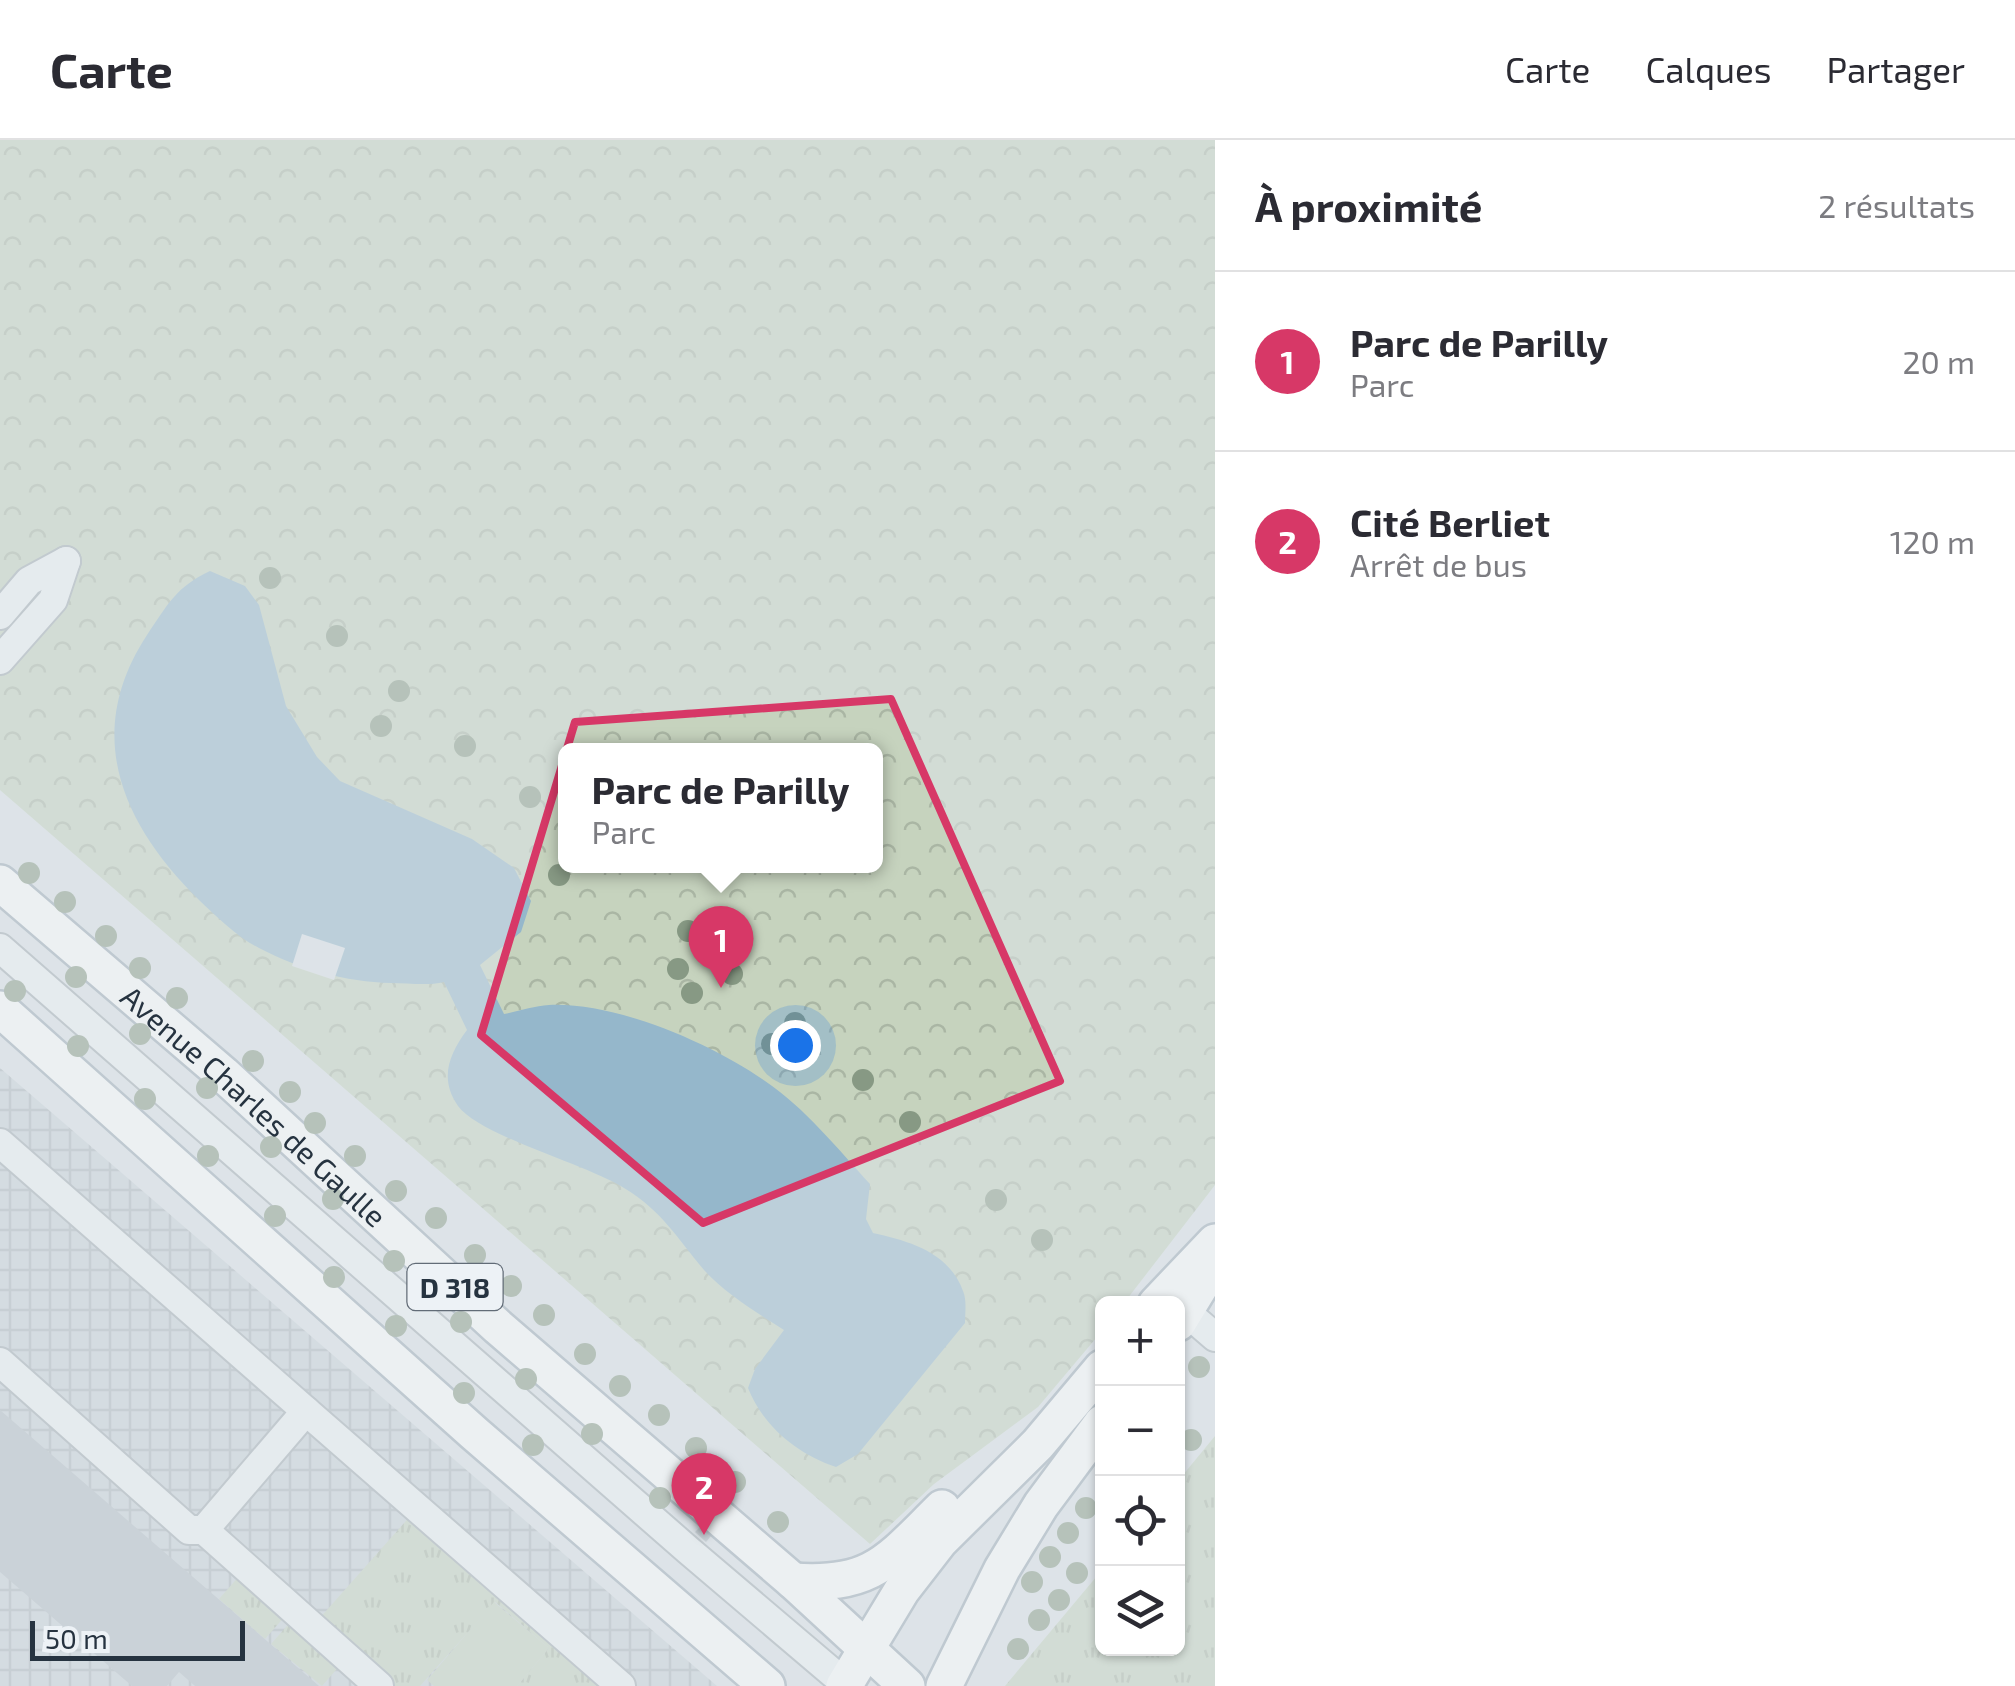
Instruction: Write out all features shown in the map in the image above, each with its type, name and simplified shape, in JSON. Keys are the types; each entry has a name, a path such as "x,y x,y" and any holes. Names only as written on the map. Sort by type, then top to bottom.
{"main road":[{"name":"Avenue Charles de Gaulle","path":"0,883 222,1074 498,1327 793,1580 907,1686"},
{"path":"0,1009 552,1501 767,1686"},
{"path":"1183,1296 1215,1242"},
{"path":"1185,1298 1215,1262"},
{"path":"846,1685 902,1590 940,1541 1038,1444 1095,1376"},
{"path":"944,1686 1041,1505 1095,1432"},
{"path":"793,1580 853,1580 885,1564 952,1498 1038,1444"},
{"path":"967,1637 970,1686"}],"street":[{"path":"0,615 30,580 66,562"},
{"path":"0,636 66,562"},
{"path":"0,660 53,600 66,562"},
{"path":"0,948 846,1685"},
{"path":"0,1143 621,1686"},
{"path":"1185,1320 1215,1337"},
{"path":"0,1362 189,1530 204,1530 379,1686"},
{"path":"204,1530 306,1410"}],"highlighted area":[{"path":"891,699 1060,1081 703,1223 481,1035 575,722"}],"shaded area":[{"path":"0,1068 717,1686 0,1686"}],"green space":[{"path":"0,140 1215,140 1215,1185 1129,1296 1095,1296 1095,1339 1038,1407 934,1484 870,1544 0,790"},
{"path":"1215,1436 1215,1686 1005,1686 1095,1578 1095,1656 1185,1656 1185,1472"},
{"path":"413,1513 604,1686 517,1686 549,1648 495,1602 420,1686 395,1686 318,1620"},
{"path":"241,1574 287,1614 265,1639 219,1599"},
{"path":"494,1602 549,1648 517,1686 434,1686 427,1680"},
{"path":"293,1619 343,1662 322,1686 271,1644"}],"water":[{"path":"210,571 245,586 259,605 286,706 317,757 340,781 472,839 514,868 531,901 521,932 480,965 504,1014 549,1005 603,1010 691,1039 743,1067 794,1103 870,1184 866,1219 873,1233 926,1250 957,1278 965,1298 965,1323 858,1454 836,1467 808,1455 772,1426 748,1388 755,1369 784,1330 713,1279 649,1206 607,1179 488,1128 458,1106 449,1086 449,1067 467,1030 444,982 357,980 306,968 259,948 199,900 149,840 120,776 115,742 117,707 127,672 161,614 181,590"}],"pier":[{"path":"302,934 345,948 334,980 292,966"}],"building":[{"path":"0,1410 319,1686 195,1686 179,1672 167,1686 132,1686 0,1572"},
{"path":"700,1527 711,1536 706,1542 695,1532"}],"place":[{"name":"Parc de Parilly","path":"721,988"},
{"name":"Cité Berliet","path":"704,1535"}]}
